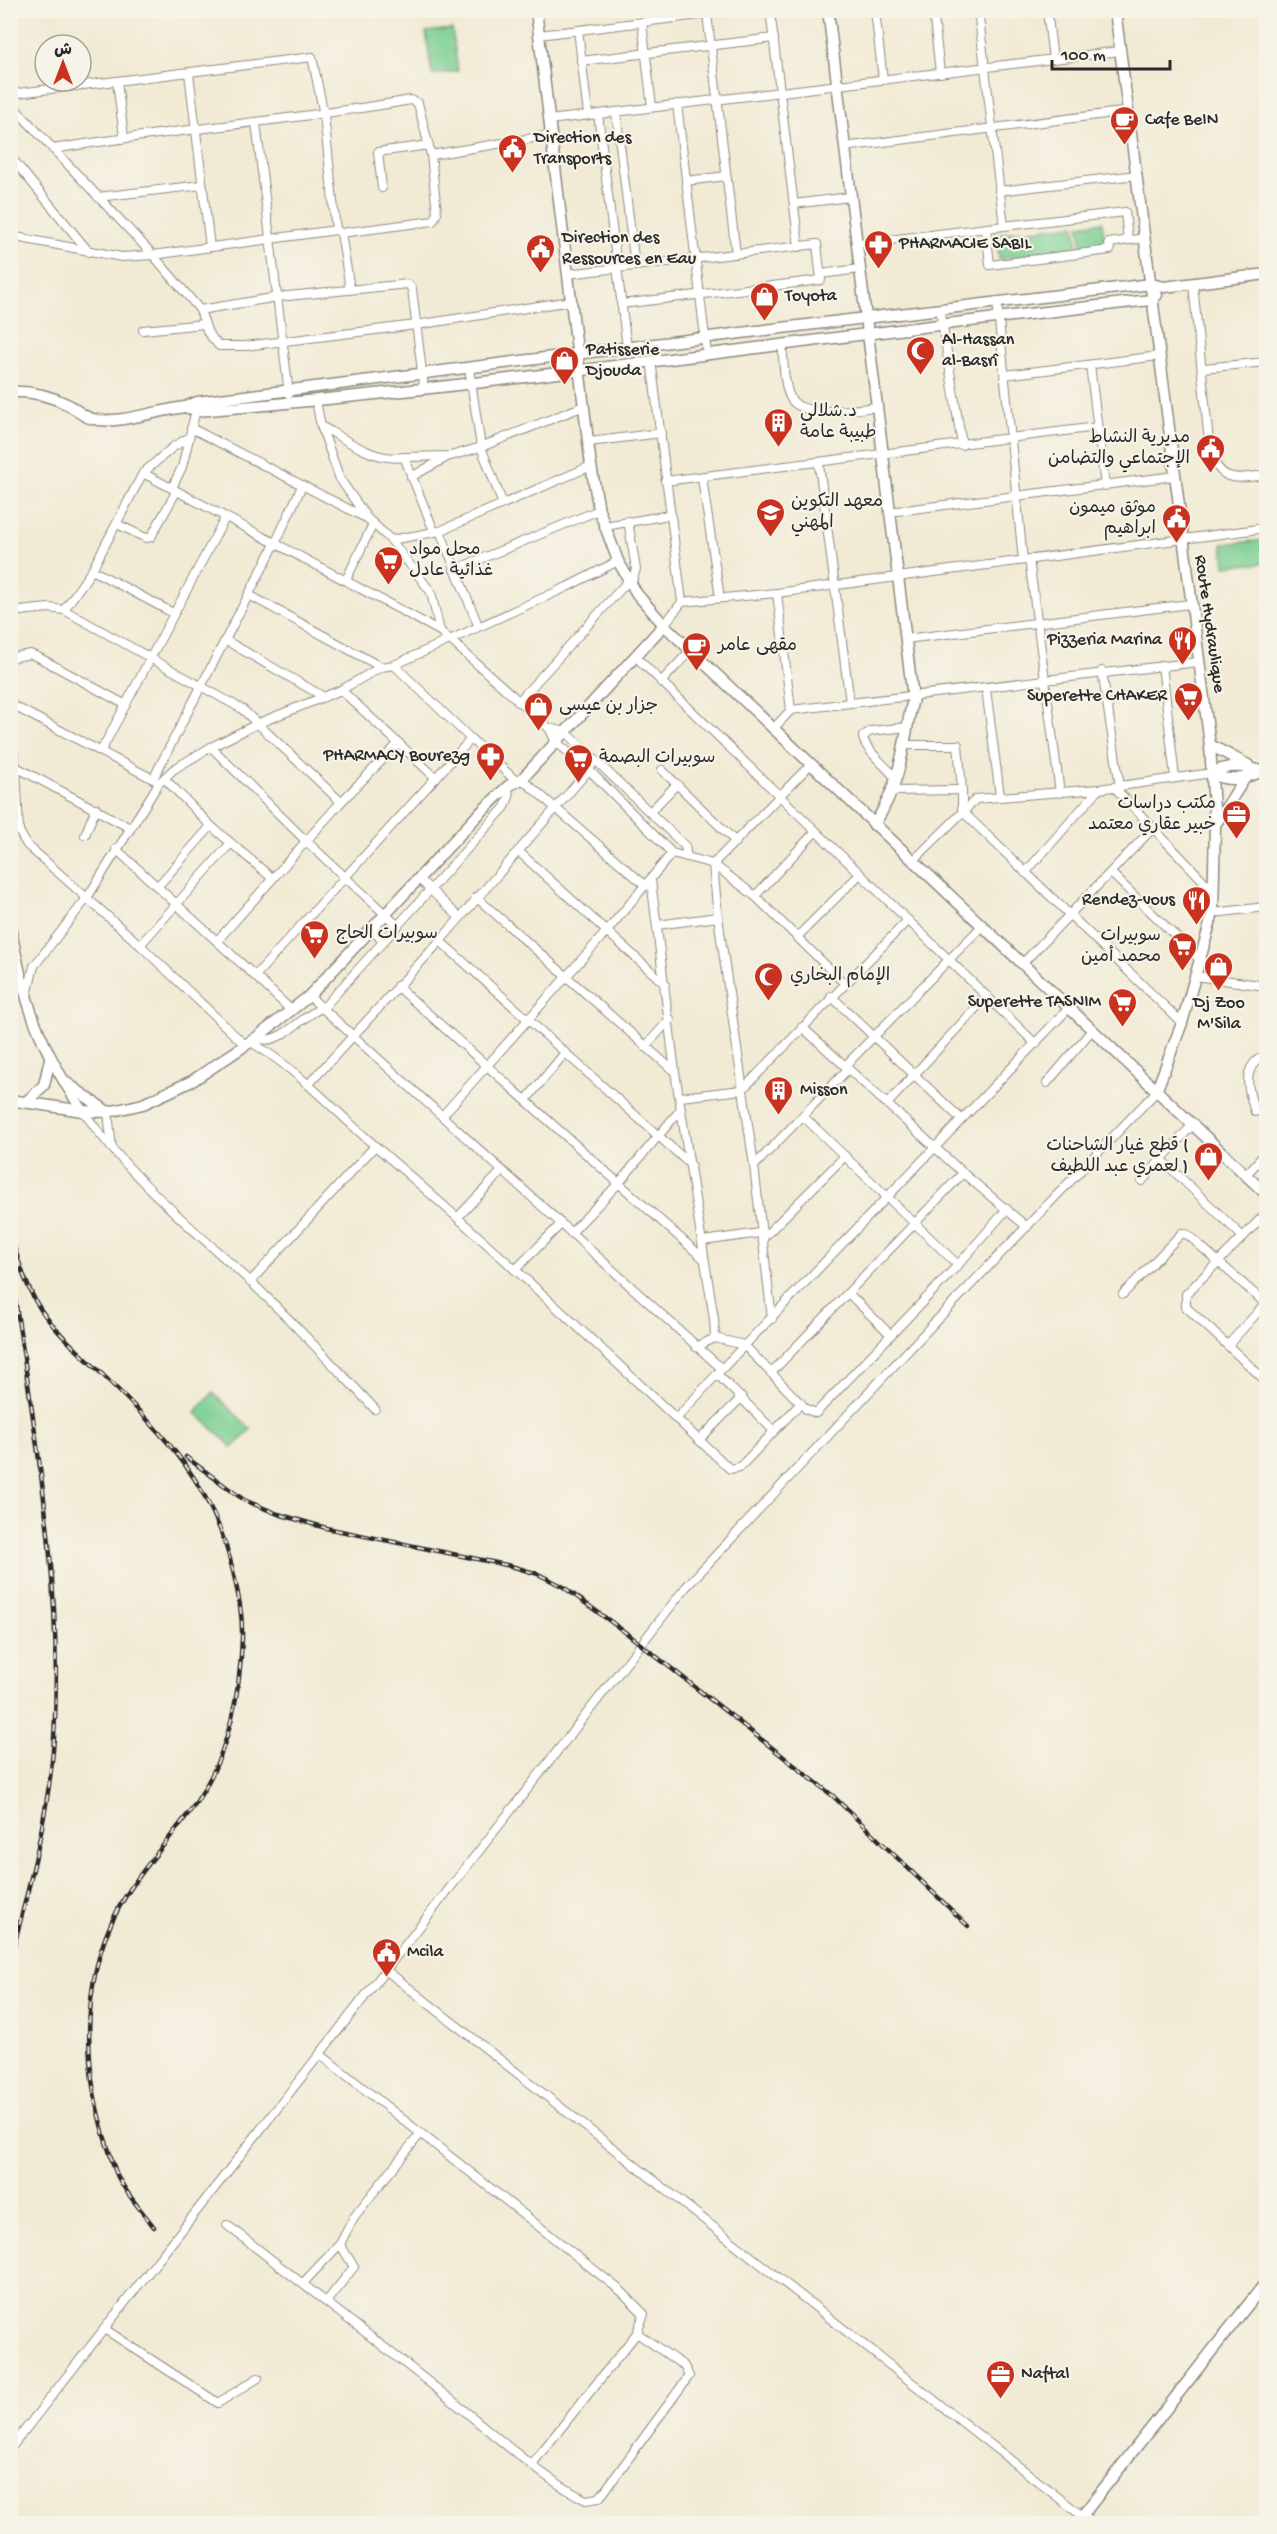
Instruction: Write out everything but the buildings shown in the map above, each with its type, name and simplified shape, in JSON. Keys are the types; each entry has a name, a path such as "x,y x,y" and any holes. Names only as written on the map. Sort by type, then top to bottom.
{"street":[{"path":"536,10 591,466 599,510 618,561 629,583 664,625 1156,1092 1194,1123 1266,1194"},
{"path":"539,35 739,10"},
{"path":"770,10 799,247"},
{"path":"828,10 881,456 913,698 906,745 893,791 874,825"},
{"path":"875,10 883,80"},
{"path":"933,10 940,73"},
{"path":"978,10 1004,226"},
{"path":"1047,10 1053,59"},
{"name":"Route Hydraulique","path":"1115,10 1210,745 1215,825 1213,913 1182,1023 1156,1092"},
{"path":"707,14 736,254"},
{"path":"642,22 652,107"},
{"path":"578,30 588,115"},
{"path":"581,61 774,38"},
{"path":"549,120 1120,51"},
{"path":"10,94 312,57 324,115 339,232 350,289"},
{"path":"189,73 210,247"},
{"path":"117,81 124,137"},
{"path":"10,236 89,252 122,256 153,255 433,221 437,213 431,155 415,101 324,115 124,137 53,149"},
{"path":"10,103 153,255 200,310 204,324 219,346 416,325 571,300"},
{"path":"677,104 707,354"},
{"path":"844,147 1129,111"},
{"path":"616,112 634,266"},
{"path":"598,114 627,348"},
{"path":"256,123 291,404"},
{"path":"431,155 551,135"},
{"path":"382,188 378,152 429,145"},
{"path":"10,156 89,252"},
{"path":"999,191 1137,175"},
{"path":"686,181 726,176"},
{"path":"98,197 202,185"},
{"path":"794,204 850,197"},
{"path":"856,244 1125,212 1128,240"},
{"path":"1126,222 1143,220"},
{"path":"986,228 990,264 1110,250 1109,243 1145,238"},
{"path":"568,274 817,244 821,280 621,304"},
{"path":"821,274 859,269"},
{"path":"197,406 422,374 865,318 1151,284 1164,287 1266,274"},
{"path":"1193,284 1210,452 1216,468 1224,475 1235,478 1266,475"},
{"path":"200,310 278,297 350,289 411,286 424,388"},
{"path":"10,392 27,391 49,397 94,420 123,418 197,406 291,404 471,384 999,316 1152,300 1164,287"},
{"path":"997,302 1012,439 1015,496 1037,622 1060,793"},
{"path":"940,309 962,445"},
{"path":"143,330 204,324"},
{"path":"782,344 789,394 797,404 815,410 838,411 876,407"},
{"path":"1005,375 1159,356"},
{"path":"651,360 669,515 682,602"},
{"path":"1203,368 1266,362"},
{"path":"1090,365 1105,486"},
{"path":"469,368 481,447 502,502"},
{"path":"315,401 321,426 340,479 370,521 391,540 432,592 440,631"},
{"path":"117,524 146,538 151,537 174,490 197,406"},
{"path":"411,477 450,456 481,447 584,406"},
{"path":"321,426 377,456 390,459 450,456"},
{"path":"665,481 819,464 1097,427"},
{"path":"191,428 370,521"},
{"path":"589,442 661,433"},
{"path":"64,610 92,570 143,473 173,447 188,438"},
{"path":"404,457 478,625"},
{"path":"819,464 850,703"},
{"path":"391,540 437,531 591,466"},
{"path":"143,473 346,580 426,626 440,631 549,728 556,742 672,853 713,864 755,896 845,984"},
{"path":"889,512 1175,477"},
{"path":"702,478 720,598"},
{"path":"26,999 34,966 87,898 159,781 201,686 275,544 302,486"},
{"path":"454,570 599,510"},
{"path":"605,526 669,515"},
{"path":"101,751 225,518"},
{"path":"346,580 370,521"},
{"path":"518,702 629,583 636,569 628,521"},
{"path":"10,1100 83,1111 108,1112 143,1104 175,1089 292,1011 373,930 418,878 464,831 566,732 636,657 682,602 835,586 1266,528"},
{"path":"159,781 174,769 211,747 259,723 341,690 381,667 394,665 478,625 567,587 618,561"},
{"path":"92,570 173,613"},
{"path":"777,593 791,710"},
{"path":"249,595 381,667"},
{"path":"906,639 1190,604"},
{"path":"10,612 49,608 64,610 242,709 341,802"},
{"path":"426,626 436,610"},
{"path":"225,640 324,697"},
{"path":"662,682 692,650"},
{"path":"10,658 30,654 38,657 126,705"},
{"path":"636,657 780,798 951,959 1036,1044"},
{"path":"774,728 791,710 913,698 1102,671 1198,662"},
{"path":"394,665 515,782 556,808 648,883 657,925 675,1072 681,1097 704,1259 709,1278 714,1338"},
{"path":"1162,665 1175,778"},
{"path":"1102,671 1117,786 1152,829 1214,892"},
{"path":"986,689 1000,796"},
{"path":"341,690 436,778"},
{"path":"10,704 159,781 272,878"},
{"path":"896,779 888,766 866,747 863,736 871,731 908,727"},
{"path":"549,728 566,732 685,846 687,857"},
{"path":"10,730 16,767 17,818 21,838 50,868 250,1041 273,1055 309,1084 375,1146 458,1217 730,1469 740,1467 801,1403"},
{"path":"255,976 471,739"},
{"path":"216,941 341,802 399,743"},
{"path":"906,745 958,746 962,811 1182,1023"},
{"path":"1210,745 1265,772"},
{"path":"211,747 306,841 398,926"},
{"path":"309,1084 351,1035 440,941 588,771 595,760"},
{"path":"713,864 811,764"},
{"path":"16,767 130,828"},
{"path":"914,860 976,799 1099,789 1212,773 1222,768 1251,767"},
{"path":"662,770 736,842"},
{"path":"1212,773 1221,780 1245,778 1265,772"},
{"path":"1215,825 1245,778"},
{"path":"250,1041 278,1037 308,1013 324,1007 505,807 515,782"},
{"path":"650,812 677,784"},
{"path":"1025,873 1099,789"},
{"path":"893,791 962,790"},
{"path":"85,835 96,808"},
{"path":"158,886 211,826"},
{"path":"1022,964 1152,829"},
{"path":"464,831 476,841"},
{"path":"755,896 816,831"},
{"path":"140,945 231,843"},
{"path":"116,849 292,1011"},
{"path":"518,851 665,984"},
{"path":"443,1115 526,1019 607,931 672,853"},
{"path":"713,864 717,918 753,1166 772,1319"},
{"path":"1111,873 1200,960"},
{"path":"797,937 860,874"},
{"path":"418,878 459,917"},
{"path":"476,897 675,1072"},
{"path":"1213,913 1266,907"},
{"path":"657,925 717,918"},
{"path":"681,1097 742,1090 831,996 908,920"},
{"path":"10,924 17,965 38,1037 59,1077 83,1111 112,1149 147,1187 250,1282 375,1409"},
{"path":"753,1166 804,1117 846,1068 982,926"},
{"path":"373,930 383,942"},
{"path":"440,941 691,1165"},
{"path":"17,965 34,966"},
{"path":"1195,976 1266,986"},
{"path":"397,986 704,1259"},
{"path":"309,996 324,1007 351,1035 443,1115 501,1172 696,1347 774,1431"},
{"path":"831,996 961,1119"},
{"path":"888,1102 987,996"},
{"path":"676,1419 719,1371 772,1319 1068,1009"},
{"path":"645,1047 670,1019"},
{"path":"802,1027 846,1068 888,1102 963,1173 1027,1227"},
{"path":"1047,1083 1092,1030"},
{"path":"526,1100 564,1054"},
{"path":"1255,1112 1246,1084 1251,1067 1266,1055"},
{"path":"26,1102 44,1085 50,1058"},
{"path":"59,1077 108,1112 112,1149"},
{"path":"10,2449 106,2330 686,1587 1156,1092"},
{"path":"571,1233 618,1184 681,1108"},
{"path":"804,1117 958,1265"},
{"path":"1142,1181 1194,1123"},
{"path":"250,1282 375,1146"},
{"path":"1246,1174 1266,1152"},
{"path":"703,1241 761,1236 845,1156"},
{"path":"1162,1160 1243,1237"},
{"path":"458,1217 501,1172"},
{"path":"771,1373 963,1173"},
{"path":"696,1347 714,1338 744,1345 811,1412 819,1411 958,1265 1006,1209"},
{"path":"1266,1213 1186,1294 1185,1301 1186,1307 1266,1381"},
{"path":"515,1270 561,1224"},
{"path":"1122,1294 1179,1234 1188,1235 1266,1303 1228,1344"},
{"path":"848,1293 890,1334"},
{"path":"699,1440 742,1397"},
{"path":"387,1971 1083,2521 1266,2282"},
{"path":"321,2055 637,2304 644,2314 637,2333 532,2464"},
{"path":"304,2282 340,2244 354,2217 420,2134"},
{"path":"227,2225 304,2282 326,2302 532,2464 585,2500 599,2498 689,2376 684,2366 637,2333"},
{"path":"326,2302 354,2266 340,2244"},
{"path":"106,2330 218,2403 258,2378"}],"green space":[{"path":"452,29 458,71 432,75 426,32"},
{"path":"1102,222 1105,246 1082,248 1079,225"},
{"path":"1075,225 1078,249 999,259 996,234"},
{"path":"1266,540 1266,563 1225,566 1223,544"},
{"path":"213,1393 251,1429 233,1448 195,1412"}],"railway":[{"path":"10,1234 28,1285 36,1302 50,1322 148,1421 167,1442 200,1487 224,1540 240,1604 241,1660 235,1703 216,1766 195,1804 127,1894 112,1922 100,1953 93,1984 90,2050 98,2114 118,2177 130,2197 154,2227"},
{"path":"10,1266 37,1442 51,1560 56,1679 54,1738 48,1794 31,1878 10,1961"},
{"path":"186,1457 244,1500 278,1514 326,1528 511,1566 538,1574 562,1586 629,1635 833,1796 968,1926"}],"place":[{"name":"Cafe BeIN","path":"1124,146"},
{"name":"Direction des Transports","path":"513,174"},
{"name":"PHARMACIE SABIL","path":"878,270"},
{"name":"Direction des Ressources en Eau","path":"541,274"},
{"name":"Toyota","path":"764,322"},
{"name":"Al-Hassan al-Basrî","path":"921,376"},
{"name":"Patisserie Djouda","path":"565,386"},
{"name":"د.شلالي طبيبة عامة","path":"779,448"},
{"name":"مديرية النشاط الإجتماعي والتضامن","path":"1211,474"},
{"name":"معهد التكوين المهني","path":"770,538"},
{"name":"موثق ميمون ابراهيم","path":"1177,544"},
{"name":"محل مواد غذائية عادل","path":"388,586"},
{"name":"Pizzeria Marina","path":"1183,666"},
{"name":"مقهى عامر","path":"697,672"},
{"name":"Superette CHAKER","path":"1188,722"},
{"name":"جزار بن عيسى","path":"538,732"},
{"name":"PHARMACY Bourezg","path":"491,782"},
{"name":"سوبيرات البصمة","path":"578,784"},
{"name":"مكتب دراسات خبير عقاري معتمد","path":"1237,840"},
{"name":"Rendez-vous","path":"1196,926"},
{"name":"سوبيرات الحاج","path":"315,960"},
{"name":"سوبيرات محمد أمين","path":"1182,972"},
{"name":"Dj Zoo M'Sila","path":"1219,992"},
{"name":"الإمام البخاري","path":"769,1002"},
{"name":"Superette TASNIM","path":"1122,1028"},
{"name":"Misson","path":"779,1116"},
{"name":"قطع غيار الشاحنات ( لعمري عبد اللطيف )","path":"1209,1182"},
{"name":"Mcila","path":"386,1978"},
{"name":"Naftal","path":"1000,2400"}]}
